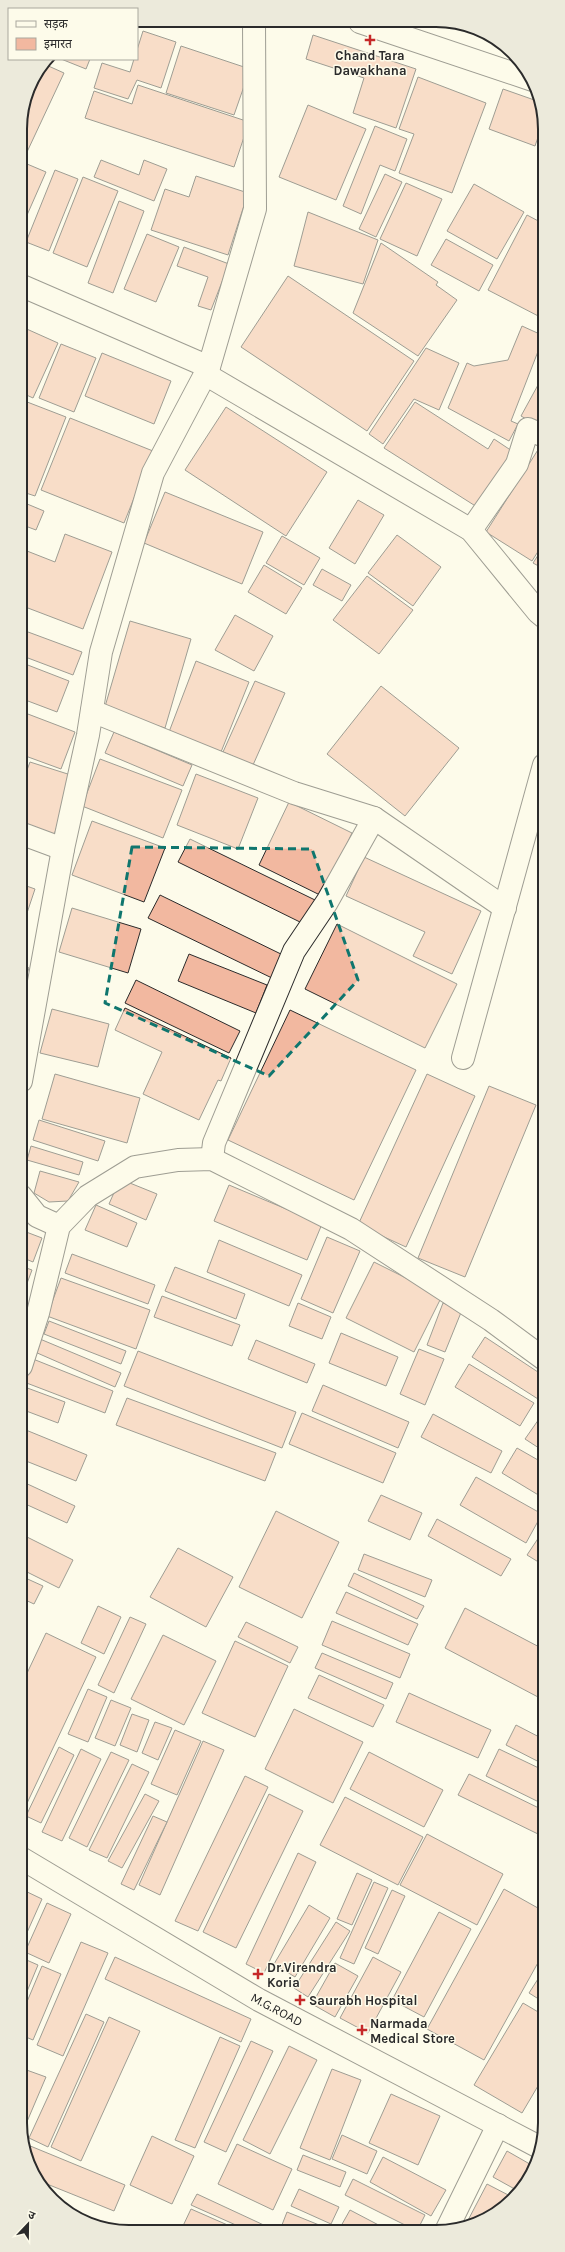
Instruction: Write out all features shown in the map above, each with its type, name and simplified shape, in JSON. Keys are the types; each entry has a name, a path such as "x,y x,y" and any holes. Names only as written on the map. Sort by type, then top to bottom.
{"street":[{"path":"27,1048 63,849 92,711 101,652 153,473 207,371 255,209 254,27"},
{"path":"375,27 523,77"},
{"path":"27,288 207,371 471,530 538,610"},
{"path":"471,530 517,464 528,429 538,433"},
{"path":"92,711 294,793 374,818 505,908"},
{"path":"463,1058 538,787"},
{"path":"212,1159 214,1143 294,951 327,902 374,818"},
{"path":"27,836 63,849"},
{"path":"27,1347 38,1313 59,1226 88,1196 134,1167 178,1160 212,1159 351,1229 491,1320 538,1355"},
{"path":"27,1204 37,1216 59,1226"},
{"name":"M.G.ROAD","path":"27,1862 259,2000 536,2145"},
{"path":"449,2224 498,2125"}],"highlighted area":[{"path":"132,847 312,849 358,980 269,1076 105,1003"}],"building":[{"path":"143,31 176,42 161,88 137,80 128,99 94,88 102,63 130,72 134,60 138,60 138,47"},
{"path":"313,35 416,69 396,128 353,113 364,78 306,59"},
{"path":"181,46 250,69 234,115 166,93"},
{"path":"64,60 90,60 86,69"},
{"path":"49,66 64,73 27,152 27,123 30,103 35,90"},
{"path":"418,77 486,103 452,193 399,173 414,134 399,129"},
{"path":"138,85 249,122 234,167 85,118 94,91 132,104"},
{"path":"503,89 534,100 538,129 538,137 535,146 489,129"},
{"path":"308,105 366,129 336,200 279,177"},
{"path":"375,126 407,139 395,171 380,165 361,214 343,206"},
{"path":"101,160 139,175 144,160 167,169 154,201 94,177"},
{"path":"27,164 46,172 27,215"},
{"path":"55,170 78,179 49,251 27,242"},
{"path":"385,174 402,182 376,237 359,229"},
{"path":"196,176 248,193 228,255 151,230 165,189 189,197"},
{"path":"83,177 118,191 87,267 53,253"},
{"path":"406,183 442,199 417,256 380,239"},
{"path":"474,184 524,212 497,259 447,231"},
{"path":"119,201 144,211 113,293 88,283"},
{"path":"308,212 378,240 363,284 294,266"},
{"path":"527,215 538,221 538,316 488,290"},
{"path":"147,234 179,247 156,302 124,289"},
{"path":"446,239 493,265 479,291 431,265"},
{"path":"381,243 438,282 436,285 457,300 418,356 353,313"},
{"path":"184,247 229,264 211,310 198,306 208,277 177,266"},
{"path":"288,276 414,361 367,431 241,347"},
{"path":"522,326 538,333 538,351 511,421 518,424 509,441 448,408 467,363 474,366 508,360"},
{"path":"27,329 58,343 33,398 27,395"},
{"path":"61,344 96,358 74,412 39,398"},
{"path":"426,348 459,363 439,410 414,399 383,444 369,434"},
{"path":"102,353 171,381 154,424 85,396"},
{"path":"538,385 538,426 521,416"},
{"path":"27,402 66,417 35,496 27,493"},
{"path":"415,402 488,449 494,439 512,451 477,507 384,448"},
{"path":"226,407 327,472 286,536 185,470"},
{"path":"70,418 153,451 124,523 41,490"},
{"path":"538,450 538,552 532,561 486,532"},
{"path":"165,492 263,532 242,584 144,543"},
{"path":"358,500 384,515 355,564 329,548"},
{"path":"27,504 44,511 36,530 27,527"},
{"path":"65,534 112,552 83,629 27,608 27,551 55,562"},
{"path":"397,535 441,567 413,606 368,573"},
{"path":"282,536 320,558 304,585 266,563"},
{"path":"538,555 538,566 533,563"},
{"path":"264,565 302,588 286,614 248,592"},
{"path":"322,569 351,585 342,601 313,585"},
{"path":"367,576 413,610 379,654 333,620"},
{"path":"235,615 273,636 254,671 215,650"},
{"path":"130,621 191,639 165,728 104,710"},
{"path":"27,632 82,652 73,675 27,658"},
{"path":"196,661 249,682 221,752 169,732"},
{"path":"27,665 69,681 57,712 27,701"},
{"path":"255,681 285,693 253,765 223,752"},
{"path":"381,686 459,748 405,816 327,754"},
{"path":"27,714 75,732 61,769 27,757"},
{"path":"114,732 192,765 183,786 105,753"},
{"path":"100,759 182,790 163,838 82,806"},
{"path":"30,762 74,776 53,838 27,829 27,770"},
{"path":"196,774 258,798 238,849 177,825"},
{"path":"289,802 352,833 322,896 259,865"},
{"path":"92,821 165,848 144,902 72,875"},
{"path":"190,839 315,900 304,924 178,862"},
{"path":"364,857 481,911 452,974 413,956 425,932 346,896"},
{"path":"27,886 35,889 27,913"},
{"path":"160,895 285,956 274,979 148,918"},
{"path":"72,908 141,929 128,973 59,952"},
{"path":"337,924 457,984 425,1048 305,989"},
{"path":"189,954 267,985 256,1013 178,981"},
{"path":"136,980 240,1031 229,1053 125,1003"},
{"path":"125,1008 231,1058 221,1081 218,1080 199,1120 143,1094 162,1052 115,1030"},
{"path":"52,1009 109,1024 98,1067 40,1053"},
{"path":"290,1010 416,1070 354,1200 228,1140"},
{"path":"55,1074 140,1098 127,1143 42,1119"},
{"path":"427,1074 475,1096 406,1247 358,1225"},
{"path":"489,1086 536,1105 465,1277 418,1258"},
{"path":"39,1120 105,1141 98,1161 33,1140"},
{"path":"31,1146 83,1162 79,1175 27,1160"},
{"path":"40,1171 79,1182 68,1201 49,1202 34,1193"},
{"path":"120,1179 157,1194 146,1220 109,1204"},
{"path":"229,1185 322,1224 307,1260 214,1221"},
{"path":"96,1205 137,1223 127,1247 85,1230"},
{"path":"27,1232 42,1238 33,1262 27,1260"},
{"path":"327,1237 360,1251 333,1313 301,1299"},
{"path":"219,1240 302,1275 289,1306 207,1272"},
{"path":"72,1254 155,1285 148,1304 65,1273"},
{"path":"374,1262 442,1296 414,1352 346,1318"},
{"path":"175,1267 245,1294 236,1319 165,1291"},
{"path":"27,1268 32,1270 27,1283"},
{"path":"61,1278 150,1310 136,1349 47,1316"},
{"path":"162,1296 240,1325 232,1346 154,1317"},
{"path":"298,1303 331,1317 322,1339 289,1326"},
{"path":"443,1303 462,1310 445,1352 427,1345"},
{"path":"49,1321 126,1351 121,1364 44,1334"},
{"path":"341,1333 398,1357 386,1386 329,1363"},
{"path":"485,1337 538,1372 538,1399 472,1357"},
{"path":"40,1339 121,1373 115,1387 35,1352"},
{"path":"256,1340 315,1364 307,1383 248,1359"},
{"path":"419,1349 444,1359 425,1405 400,1394"},
{"path":"138,1351 296,1412 282,1448 124,1386"},
{"path":"33,1359 113,1391 105,1413 27,1383 27,1374"},
{"path":"469,1364 534,1403 520,1426 455,1387"},
{"path":"323,1385 409,1422 398,1448 312,1411"},
{"path":"27,1388 65,1402 58,1423 27,1411"},
{"path":"127,1398 276,1453 265,1481 116,1425"},
{"path":"302,1413 396,1453 383,1483 289,1444"},
{"path":"433,1414 502,1451 491,1473 421,1437"},
{"path":"538,1420 538,1447 525,1439"},
{"path":"27,1430 87,1455 76,1481 27,1461"},
{"path":"517,1448 538,1460 538,1495 502,1473"},
{"path":"476,1477 538,1512 538,1521 526,1543 460,1505"},
{"path":"27,1484 75,1506 67,1523 27,1505"},
{"path":"381,1495 422,1513 410,1540 368,1521"},
{"path":"276,1511 339,1542 302,1618 239,1587"},
{"path":"437,1519 511,1559 501,1576 428,1536"},
{"path":"27,1537 73,1560 59,1588 27,1572"},
{"path":"538,1538 538,1562 527,1555"},
{"path":"178,1548 233,1577 206,1627 150,1597"},
{"path":"364,1554 432,1580 425,1597 358,1570"},
{"path":"354,1573 424,1606 417,1619 348,1586"},
{"path":"27,1579 43,1586 34,1604 27,1601"},
{"path":"346,1592 418,1624 408,1645 336,1613"},
{"path":"98,1606 121,1617 104,1654 81,1643"},
{"path":"465,1608 538,1646 538,1697 445,1648"},
{"path":"130,1617 146,1624 114,1693 98,1685"},
{"path":"332,1621 410,1654 400,1678 322,1645"},
{"path":"246,1622 298,1647 290,1663 238,1637"},
{"path":"46,1633 96,1657 27,1803 27,1673"},
{"path":"163,1635 216,1661 184,1725 131,1699"},
{"path":"235,1641 288,1666 255,1737 202,1713"},
{"path":"322,1653 393,1683 386,1699 315,1668"},
{"path":"319,1675 384,1705 373,1727 308,1698"},
{"path":"88,1689 107,1697 88,1742 68,1734"},
{"path":"409,1693 491,1730 478,1758 396,1722"},
{"path":"111,1700 131,1708 115,1746 95,1738"},
{"path":"294,1709 363,1742 333,1803 265,1769"},
{"path":"132,1714 149,1720 137,1752 120,1745"},
{"path":"155,1722 172,1728 158,1760 142,1753"},
{"path":"516,1725 538,1736 538,1761 506,1745"},
{"path":"175,1730 201,1741 177,1795 151,1784"},
{"path":"203,1741 224,1750 160,1895 139,1885"},
{"path":"59,1747 74,1755 41,1823 27,1816"},
{"path":"81,1749 101,1759 62,1841 42,1832"},
{"path":"499,1749 538,1768 538,1802 486,1776"},
{"path":"111,1752 129,1760 87,1847 69,1838"},
{"path":"369,1752 443,1790 424,1827 350,1789"},
{"path":"132,1764 149,1772 107,1858 89,1850"},
{"path":"469,1774 538,1808 538,1834 458,1795"},
{"path":"245,1776 268,1787 198,1931 175,1921"},
{"path":"145,1794 159,1801 122,1868 108,1861"},
{"path":"269,1794 303,1811 236,1948 203,1932"},
{"path":"345,1797 423,1837 398,1885 320,1845"},
{"path":"153,1816 167,1822 134,1890 121,1884"},
{"path":"427,1834 503,1874 477,1925 400,1885"},
{"path":"298,1853 316,1862 264,1973 246,1964"},
{"path":"357,1873 372,1880 352,1925 337,1919"},
{"path":"374,1882 388,1888 354,1964 340,1958"},
{"path":"504,1889 538,1908 538,1963 484,2060 427,2029"},
{"path":"392,1890 405,1896 378,1954 365,1948"},
{"path":"27,1892 42,1899 27,1933"},
{"path":"47,1903 71,1914 49,1963 27,1953 27,1948"},
{"path":"309,1905 330,1918 295,1977 274,1964"},
{"path":"439,1912 471,1929 424,2017 392,2000"},
{"path":"336,1922 350,1931 308,1997 294,1988"},
{"path":"81,1942 108,1953 63,2056 37,2045"},
{"path":"115,1957 251,2019 241,2042 105,1979"},
{"path":"373,1957 401,1972 368,2033 340,2018"},
{"path":"27,1960 38,1965 27,1992"},
{"path":"335,1963 358,1976 335,2017 312,2004"},
{"path":"42,1966 61,1974 33,2040 27,2038 27,2002"},
{"path":"538,1979 538,1999 529,1993"},
{"path":"523,2003 538,2012 538,2086 522,2113 474,2085"},
{"path":"86,2014 104,2022 48,2147 29,2138"},
{"path":"109,2017 140,2031 81,2161 51,2147"},
{"path":"220,2037 240,2046 195,2148 175,2140"},
{"path":"251,2041 273,2051 226,2152 204,2142"},
{"path":"289,2046 317,2060 270,2154 243,2140"},
{"path":"332,2069 361,2080 330,2160 300,2148"},
{"path":"27,2070 46,2077 27,2122"},
{"path":"391,2094 440,2116 418,2165 369,2143"},
{"path":"342,2135 377,2151 367,2174 332,2159"},
{"path":"152,2136 194,2156 172,2204 130,2185"},
{"path":"237,2144 292,2169 273,2210 218,2184"},
{"path":"30,2146 125,2185 114,2211 48,2184 32,2156"},
{"path":"507,2151 529,2164 521,2180 514,2189 493,2177"},
{"path":"303,2155 346,2172 340,2187 297,2170"},
{"path":"383,2157 446,2190 431,2216 370,2182"},
{"path":"353,2179 425,2215 420,2225 405,2225 345,2195"},
{"path":"487,2184 508,2195 493,2208 468,2220"},
{"path":"299,2189 339,2207 331,2224 291,2206"},
{"path":"197,2194 264,2225 236,2225 191,2205"},
{"path":"191,2209 228,2225 183,2225"},
{"path":"350,2210 379,2225 342,2225"},
{"path":"287,2212 319,2225 282,2225"}],"place":[{"name":"Chand Tara Dawakhana","path":"370,40"},
{"name":"Dr.Virendra Koria","path":"258,1974"},
{"name":"Saurabh Hospital","path":"300,2000"},
{"name":"Narmada Medical Store","path":"362,2030"}]}
